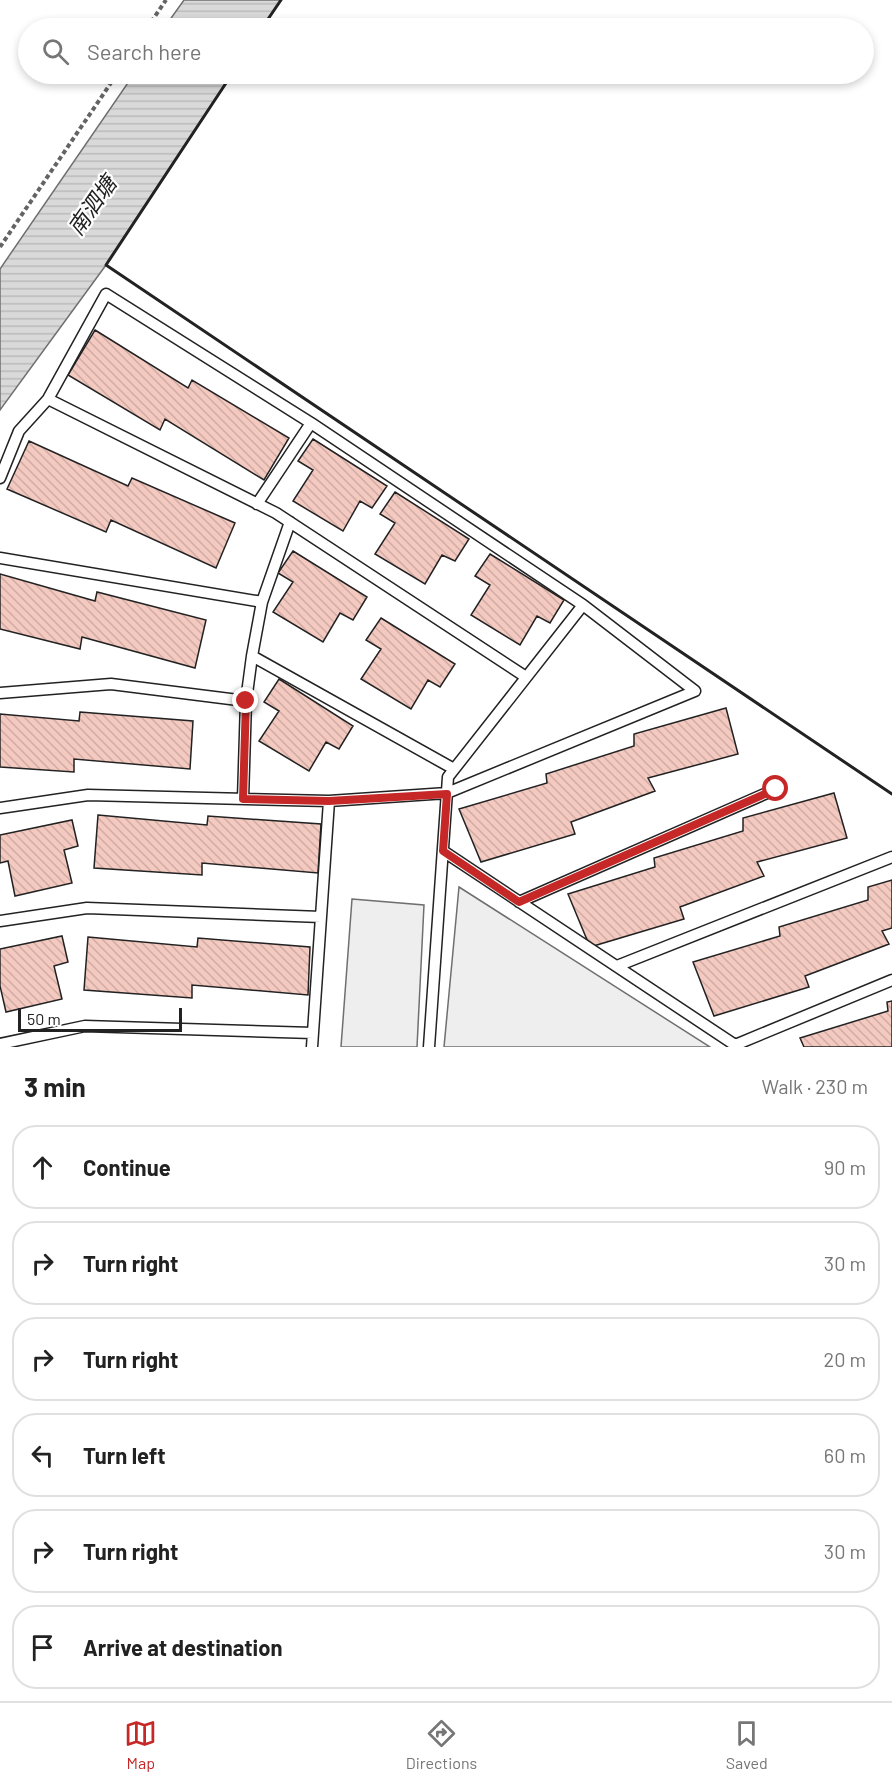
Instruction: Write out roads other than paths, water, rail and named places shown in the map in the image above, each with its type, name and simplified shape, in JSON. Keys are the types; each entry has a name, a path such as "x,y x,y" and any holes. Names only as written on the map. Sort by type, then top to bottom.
{"lane":[{"path":"0,478 19,431 48,399 106,294 311,423 583,605 694,691 447,794 329,801 88,795 0,808"},
{"path":"48,399 290,522 526,677"},
{"path":"257,504 311,423"},
{"path":"243,799 246,701 252,656 262,602 290,522"},
{"path":"0,558 262,602"},
{"path":"429,1047 448,777 583,605"},
{"path":"252,656 454,769"},
{"path":"0,693 111,684 246,701"},
{"path":"519,902 776,789"},
{"path":"312,1047 329,801"},
{"path":"443,851 736,1046 892,980"},
{"path":"617,966 892,857"},
{"path":"0,921 87,908 321,917"},
{"path":"0,1044 85,1026 313,1033"}],"water":[{"path":"184,0 281,0 269,18 171,18"},
{"name":"南泗塘","path":"127,84 225,84 106,265 0,410 0,269"}]}
